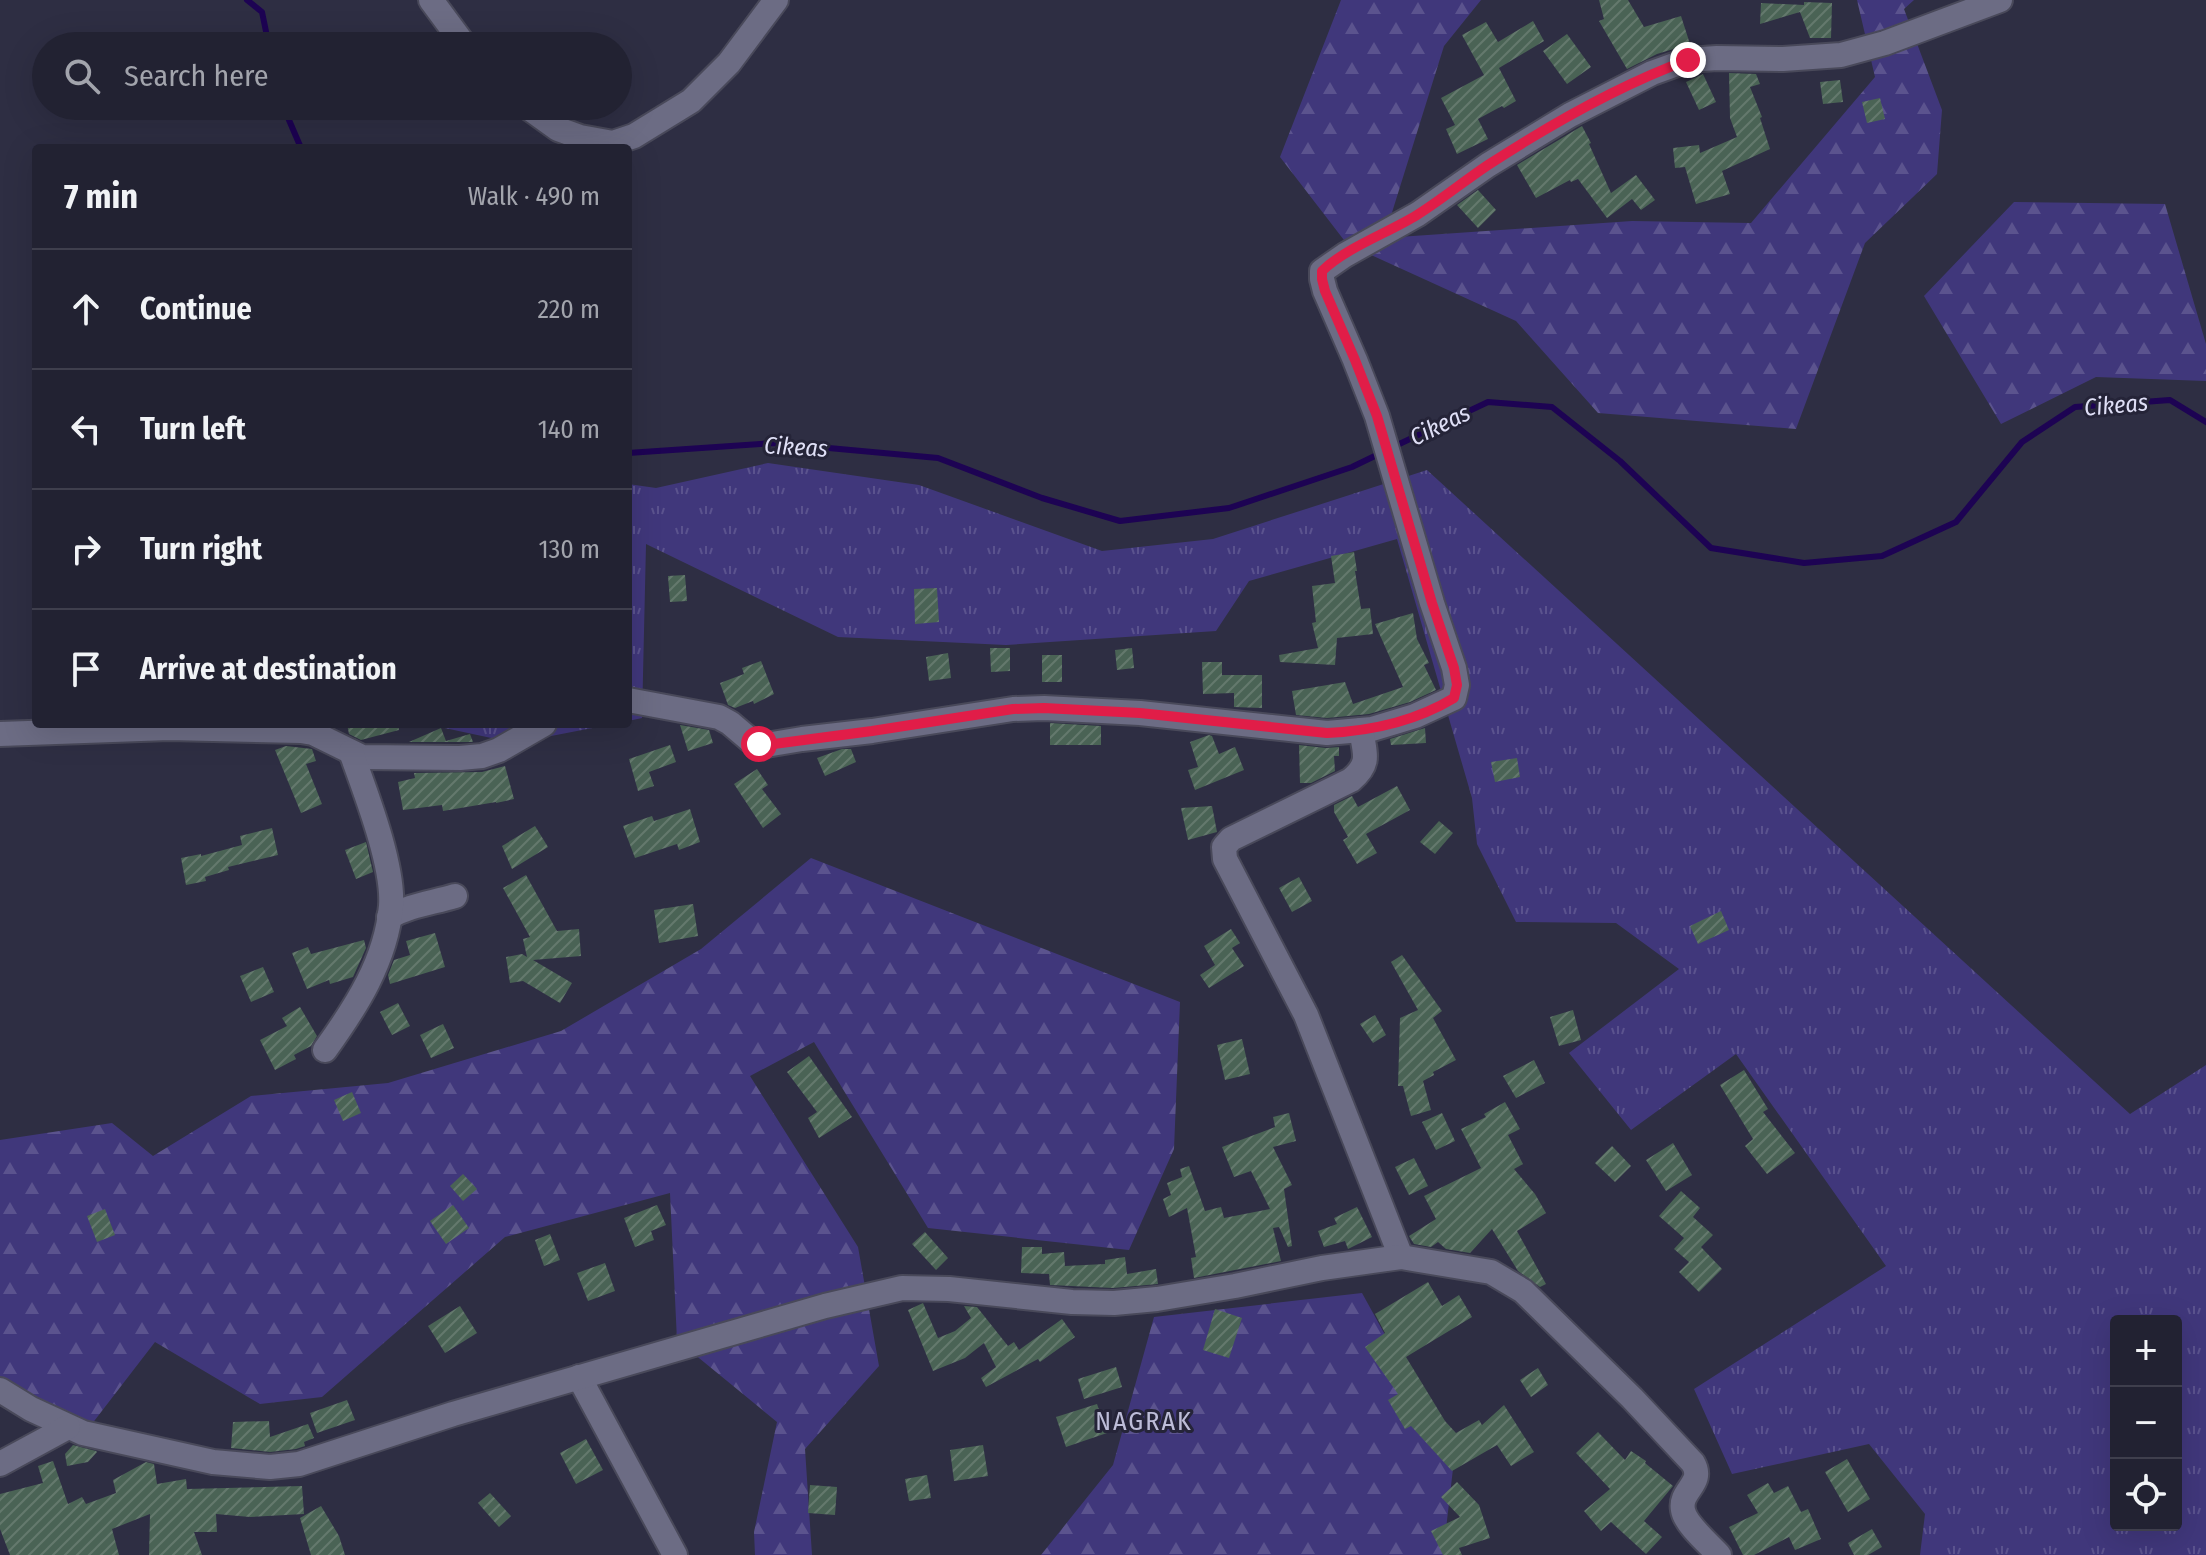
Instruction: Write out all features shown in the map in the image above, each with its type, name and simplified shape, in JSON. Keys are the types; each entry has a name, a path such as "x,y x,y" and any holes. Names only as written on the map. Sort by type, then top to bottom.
{"street":[{"path":"431,0 455,32"},
{"path":"545,120 558,129 580,137 613,143 634,136 691,101 729,63 776,0"},
{"path":"632,701 719,717 750,740 766,745 1013,709 1140,713 1327,733 1361,730 1415,716 1442,705 1454,698 1457,692 1454,668 1377,416 1325,291 1322,271 1418,214 1488,165 1570,115 1652,73 1688,60 1841,55 1885,43 2000,0"},
{"path":"0,734 169,728 301,731 313,733 362,757 403,758 482,756 537,728"},
{"path":"1361,730 1365,758 1362,771 1351,780 1231,839 1224,847 1225,859 1306,1015 1401,1257"},
{"path":"325,1050 354,1010 374,970 391,904 390,881 366,793 351,752"},
{"path":"389,917 404,908 455,896"},
{"path":"0,1390 68,1427 108,1440 189,1457 270,1467 299,1464 579,1377 825,1306 902,1288 1114,1303 1401,1257 1491,1272 1523,1291 1693,1463 1697,1477 1683,1499 1682,1509 1686,1520 1719,1555"},
{"path":"579,1377 675,1555"},
{"path":"0,1464 68,1427"}],"green space":[{"path":"1341,0 1481,0 1444,46 1384,238 1632,221 1751,223 1875,77 1857,0 1914,0 1904,9 1942,110 1937,174 1865,243 1796,429 1598,413 1516,321 1347,244 1280,157"},
{"path":"2014,202 2165,204 2206,344 2206,381 2096,377 2001,424 1924,296"},
{"path":"768,463 919,485 1102,551 1213,539 1427,470 2130,1114 2206,1065 2206,1555 1920,1555 1925,1514 1869,1444 1732,1474 1694,1389 1886,1266 1736,1054 1631,1130 1569,1053 1679,969 1616,923 1516,922 1477,844 1472,798 1397,539 1249,581 1216,631 1006,645 838,637 646,544 642,718 632,720 632,485 656,488"},
{"path":"445,728 592,728 515,743"},
{"path":"811,858 1180,1002 1174,1149 1129,1250 928,1228 814,1042 750,1076 858,1247 879,1366 805,1449 812,1555 755,1555 754,1532 777,1422 677,1340 670,1193 505,1237 322,1397 260,1404 155,1342 88,1429 0,1386 0,1140 112,1123 153,1156 251,1096 388,1083 561,1031 701,949"},
{"path":"1362,1293 1454,1460 1443,1555 1041,1555 1113,1465 1154,1317"}],"building":[{"path":"1599,0 1628,0 1644,27 1681,16 1690,44 1657,54 1627,69 1599,21 1604,19"},
{"path":"1804,2 1832,3 1831,38 1810,38 1800,12 1760,24 1761,3 1804,5"},
{"path":"1533,21 1544,41 1499,68 1516,101 1478,119 1488,139 1457,154 1446,129 1455,125 1441,98 1484,75 1462,35 1486,22 1498,42"},
{"path":"1567,34 1591,67 1567,84 1543,51"},
{"path":"1729,73 1756,74 1760,84 1750,87 1770,149 1722,171 1730,194 1696,204 1685,167 1675,168 1673,148 1699,145 1700,153 1737,137 1730,118"},
{"path":"1703,74 1716,102 1699,110 1686,82"},
{"path":"1840,80 1843,102 1823,104 1820,82"},
{"path":"1880,98 1885,119 1867,123 1862,102"},
{"path":"1582,126 1611,193 1636,175 1655,200 1641,210 1632,199 1607,218 1578,179 1536,198 1517,165"},
{"path":"1478,190 1496,210 1478,228 1457,205"},
{"path":"1354,552 1361,609 1370,608 1373,634 1337,638 1335,665 1280,662 1279,655 1318,648 1312,623 1316,622 1312,586 1335,583 1331,556"},
{"path":"685,575 687,601 670,602 668,576"},
{"path":"937,588 939,622 915,624 914,589"},
{"path":"1413,613 1417,639 1429,663 1424,665 1436,690 1410,702 1369,714 1327,718 1296,715 1292,691 1345,682 1353,704 1403,687 1375,624"},
{"path":"990,648 1010,648 1010,671 991,672"},
{"path":"1132,648 1134,668 1117,670 1115,650"},
{"path":"948,653 951,678 929,681 926,657"},
{"path":"1042,655 1062,655 1062,682 1042,682"},
{"path":"761,661 774,694 754,704 753,701 735,708 728,705 720,683 744,674 742,668"},
{"path":"1202,662 1222,662 1222,675 1262,675 1262,708 1234,707 1234,693 1203,694"},
{"path":"1050,723 1101,726 1101,745 1050,745"},
{"path":"680,725 709,730 713,743 688,751"},
{"path":"348,728 399,730 361,740 349,734"},
{"path":"441,728 446,741 470,734 473,742 409,742"},
{"path":"1425,728 1426,743 1391,745 1390,739"},
{"path":"1209,735 1219,754 1235,747 1244,770 1195,790 1188,770 1198,767 1190,742"},
{"path":"670,745 676,762 649,772 654,786 638,791 629,759"},
{"path":"1299,745 1339,747 1339,756 1334,756 1335,771 1311,783 1300,783"},
{"path":"286,746 312,749 316,761 306,764 322,804 301,813 275,750"},
{"path":"851,749 856,762 825,776 817,758"},
{"path":"1517,758 1520,777 1495,782 1491,762"},
{"path":"505,766 514,799 443,811 442,805 403,810 398,782 415,778 414,773 482,772"},
{"path":"757,769 768,785 762,789 781,814 763,828 734,784"},
{"path":"1397,786 1410,810 1366,834 1377,853 1357,864 1343,840 1348,837 1334,812 1334,805 1352,796 1358,807"},
{"path":"1212,806 1217,832 1188,840 1181,808"},
{"path":"690,809 700,842 679,850 677,844 635,858 623,826 652,816 654,821"},
{"path":"1439,821 1453,833 1435,854 1420,842"},
{"path":"535,826 548,847 512,869 502,846"},
{"path":"272,828 278,855 228,867 229,870 205,877 206,881 186,885 181,858 242,845 240,836"},
{"path":"366,842 373,872 356,879 345,850"},
{"path":"526,875 557,931 579,929 581,956 533,960 572,983 560,1003 523,981 510,983 506,957 522,954 527,957 523,939 530,937 503,888"},
{"path":"1299,877 1312,901 1292,912 1279,888"},
{"path":"693,904 698,936 659,943 654,910"},
{"path":"1721,911 1729,930 1698,944 1690,926"},
{"path":"1231,929 1240,943 1232,948 1244,966 1209,988 1200,975 1215,965 1204,946"},
{"path":"435,933 445,967 390,984 388,975 394,960 410,955 406,941"},
{"path":"364,940 366,948 353,977 330,984 329,980 307,989 292,953 308,947 311,954"},
{"path":"1402,955 1442,1011 1433,1018 1456,1060 1423,1081 1431,1110 1411,1116 1403,1086 1398,1086 1400,1018 1418,1010 1391,962"},
{"path":"263,967 274,992 251,1002 240,976"},
{"path":"398,1003 410,1026 392,1035 380,1012"},
{"path":"300,1007 317,1036 311,1046 294,1055 296,1059 275,1070 260,1040 287,1026 282,1018"},
{"path":"1573,1010 1581,1040 1559,1046 1550,1017"},
{"path":"1375,1015 1386,1035 1373,1043 1360,1024"},
{"path":"443,1024 454,1048 431,1058 420,1035"},
{"path":"1242,1039 1250,1074 1225,1080 1217,1045"},
{"path":"809,1056 852,1117 819,1138 808,1118 817,1112 787,1072"},
{"path":"1534,1060 1545,1083 1516,1098 1503,1076"},
{"path":"1744,1070 1768,1109 1763,1112 1795,1153 1767,1174 1745,1146 1753,1139 1720,1085"},
{"path":"352,1092 361,1113 343,1121 334,1100"},
{"path":"1505,1102 1520,1129 1508,1135 1523,1164 1514,1169 1546,1213 1517,1231 1546,1284 1540,1287 1518,1271 1492,1229 1470,1253 1446,1249 1438,1242 1431,1247 1414,1244 1409,1236 1436,1219 1424,1196 1481,1168 1461,1129 1486,1117 1484,1114"},
{"path":"1289,1113 1296,1141 1273,1147 1292,1185 1284,1189 1292,1246 1288,1247 1279,1227 1273,1228 1281,1261 1194,1278 1191,1258 1196,1257 1187,1208 1169,1217 1163,1199 1171,1195 1167,1183 1182,1177 1180,1169 1189,1166 1205,1211 1221,1207 1224,1218 1270,1209 1251,1171 1234,1177 1222,1147 1275,1127 1273,1117"},
{"path":"1442,1113 1455,1141 1436,1150 1422,1122"},
{"path":"1673,1143 1692,1175 1666,1191 1646,1160"},
{"path":"1612,1146 1631,1166 1615,1182 1595,1163"},
{"path":"1414,1158 1428,1186 1409,1195 1395,1167"},
{"path":"463,1174 477,1189 463,1201 450,1186"},
{"path":"1681,1191 1700,1208 1693,1217 1713,1235 1701,1247 1722,1269 1699,1292 1679,1272 1689,1262 1674,1249 1684,1238 1659,1216"},
{"path":"453,1205 469,1228 446,1244 430,1221"},
{"path":"657,1205 666,1225 651,1231 654,1240 635,1247 624,1218"},
{"path":"1357,1207 1372,1237 1348,1249 1345,1241 1324,1247 1318,1231 1337,1224 1334,1218"},
{"path":"105,1209 115,1235 97,1242 87,1216"},
{"path":"925,1232 948,1258 936,1270 912,1244"},
{"path":"550,1234 560,1260 544,1266 535,1240"},
{"path":"1022,1247 1042,1247 1042,1254 1064,1252 1065,1266 1105,1264 1105,1260 1125,1257 1127,1274 1156,1269 1158,1284 1113,1288 1050,1285 1049,1274 1021,1273"},
{"path":"605,1263 615,1291 588,1301 577,1273"},
{"path":"1428,1282 1442,1306 1459,1295 1472,1317 1406,1357 1445,1421 1456,1433 1479,1420 1482,1425 1504,1405 1534,1452 1511,1466 1497,1445 1452,1471 1411,1426 1405,1429 1388,1400 1398,1394 1365,1347 1385,1333 1375,1314"},
{"path":"923,1303 938,1338 955,1331 971,1318 964,1306 977,1307 1008,1346 1014,1342 1019,1350 1062,1319 1075,1337 1040,1362 1038,1359 986,1387 981,1378 996,1367 984,1343 965,1358 933,1371 908,1310"},
{"path":"460,1306 477,1333 445,1353 428,1326"},
{"path":"1215,1309 1242,1318 1229,1358 1203,1350"},
{"path":"1116,1367 1122,1387 1084,1399 1078,1379"},
{"path":"1538,1368 1548,1385 1531,1397 1520,1380"},
{"path":"347,1400 355,1420 317,1433 310,1413"},
{"path":"1097,1404 1107,1433 1066,1447 1056,1417"},
{"path":"269,1421 270,1437 308,1424 314,1438 296,1449 270,1452 231,1448 233,1422"},
{"path":"1598,1432 1625,1460 1631,1451 1673,1486 1644,1521 1662,1537 1646,1554 1611,1522 1601,1531 1584,1511 1610,1489 1576,1453"},
{"path":"586,1439 603,1470 576,1484 560,1453"},
{"path":"73,1445 97,1452 88,1462 67,1466 65,1454"},
{"path":"983,1445 988,1476 954,1481 950,1450"},
{"path":"1847,1459 1870,1499 1848,1512 1825,1472"},
{"path":"53,1461 68,1504 82,1497 86,1504 116,1493 113,1480 146,1462 154,1464 157,1484 186,1479 187,1489 302,1486 304,1514 250,1517 216,1514 217,1532 194,1532 202,1555 149,1555 150,1514 112,1529 119,1555 10,1555 0,1529 0,1494 43,1483 38,1466"},
{"path":"927,1475 931,1498 909,1501 905,1479"},
{"path":"1457,1482 1479,1505 1490,1538 1459,1548 1462,1555 1443,1555 1431,1531 1460,1517 1441,1497"},
{"path":"1768,1483 1774,1493 1788,1486 1801,1512 1808,1509 1821,1539 1795,1550 1789,1537 1754,1555 1743,1555 1729,1527 1758,1513 1747,1495"},
{"path":"810,1485 837,1487 835,1515 808,1513"},
{"path":"490,1493 511,1516 499,1527 478,1503"},
{"path":"321,1506 339,1536 345,1555 311,1555 300,1518"},
{"path":"1872,1529 1882,1547 1868,1555 1854,1555 1848,1543"}],"waterway":[{"name":"Cikeas","path":"247,0 262,12 266,32"},
{"name":"Cikeas","path":"289,120 299,144"},
{"name":"Cikeas","path":"1393,447 1488,402 1552,407 1620,461 1711,548 1804,563 1882,556 1956,522 2022,442 2075,407 2170,400 2206,422"},
{"name":"Cikeas","path":"632,453 774,443 938,458 1042,498 1120,521 1229,508 1352,467 1383,452"}],"district":[{"name":"NAGRAK","path":"1144,1421"}],"route":[{"path":"759,744 872,731 1013,709 1044,708 1140,713 1256,727 1347,732 1372,729 1415,716 1454,698 1457,692 1454,668 1377,416 1325,291 1322,271 1418,214 1488,165 1570,115 1652,73 1688,60"}]}
